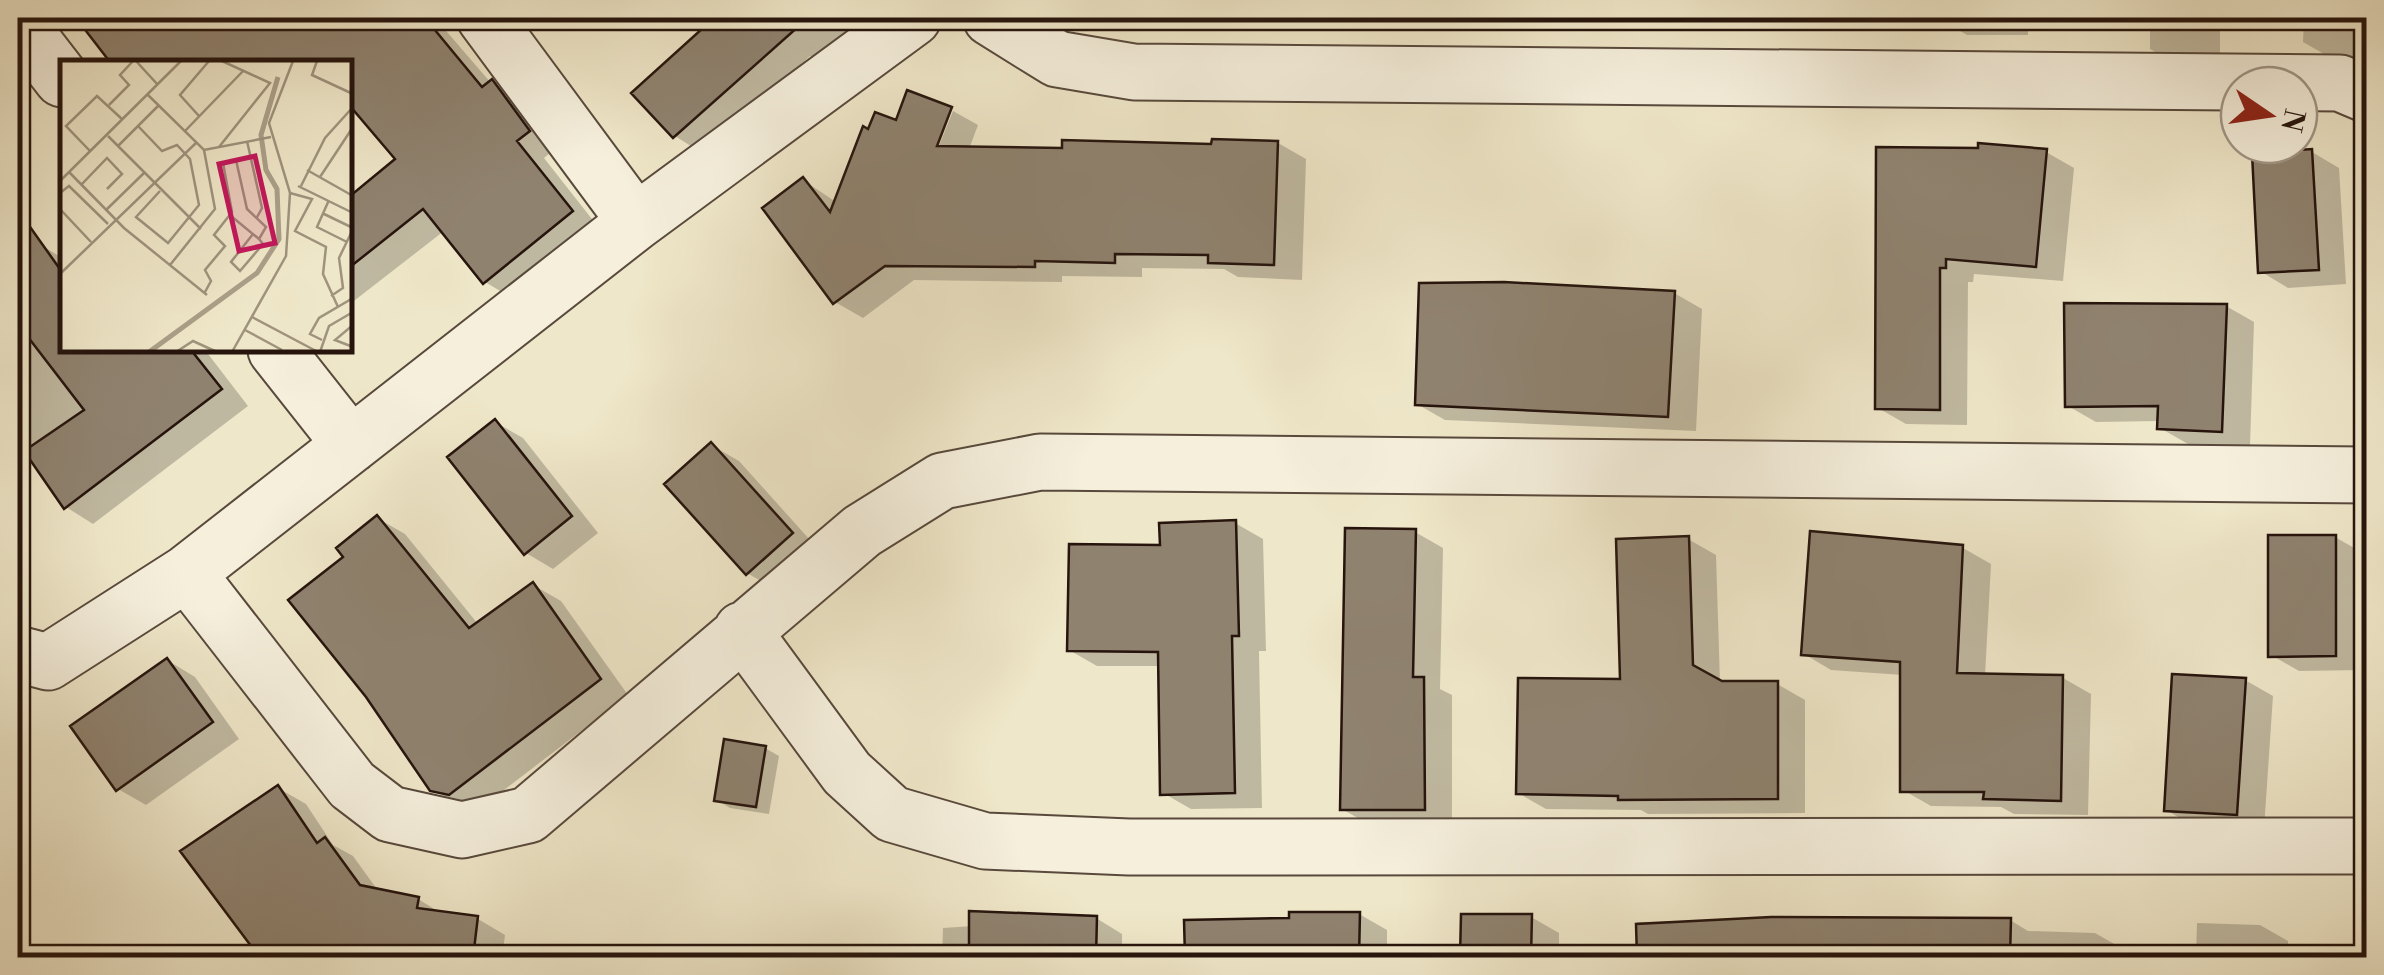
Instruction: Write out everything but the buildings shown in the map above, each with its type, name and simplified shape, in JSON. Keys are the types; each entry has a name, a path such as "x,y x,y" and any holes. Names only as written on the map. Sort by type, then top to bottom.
{"street":[{"path":"484,18 636,222"},
{"path":"18,654 48,662 187,573 636,222 912,18"},
{"path":"990,18 1057,59 1134,72 2340,82 2366,94"},
{"path":"18,22 60,76"},
{"path":"278,352 351,445"},
{"path":"187,573 352,785 390,814 462,830 528,815 862,531 942,481 1040,462 2366,475"},
{"path":"742,630 847,773 892,814 985,841 1129,847 2366,846"}]}
